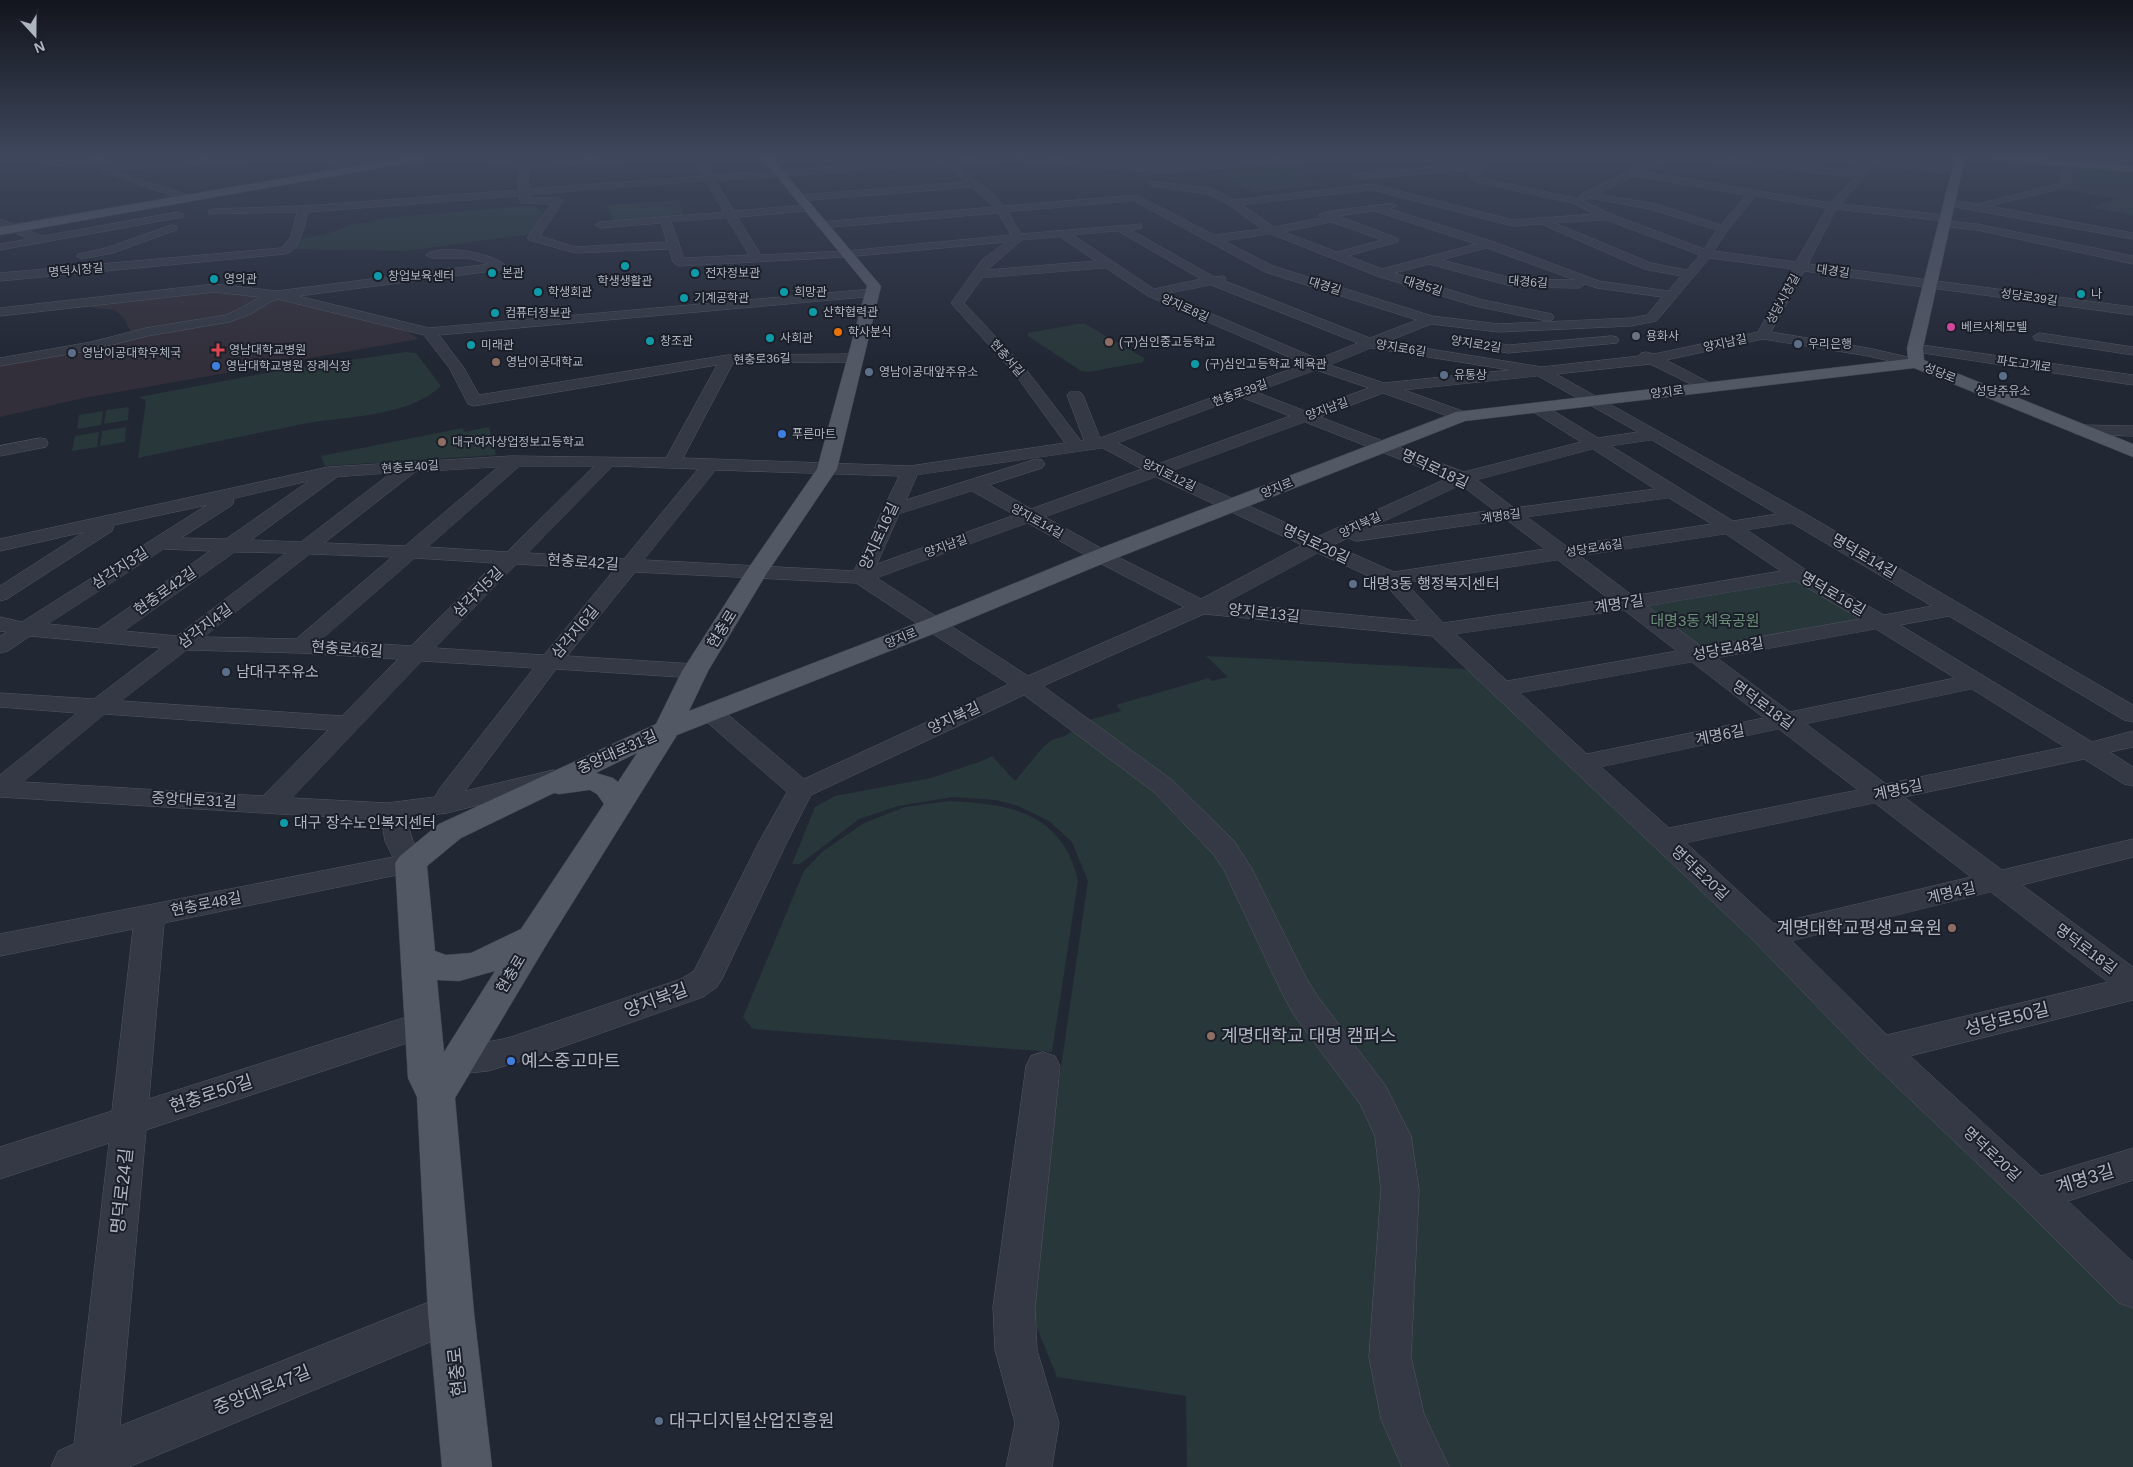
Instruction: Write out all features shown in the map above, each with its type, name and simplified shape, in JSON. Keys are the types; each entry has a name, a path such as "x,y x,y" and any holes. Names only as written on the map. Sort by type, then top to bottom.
{"main road":[{"path":"0,231 29,225"},
{"path":"821,225 874,286 872,293"},
{"name":"성당로","path":"1945,225 1915,356 1978,388 2133,451"},
{"name":"현충로","path":"436,1097 533,938 667,729 695,671 756,573 827,468 872,293"},
{"name":"양지로","path":"667,729 934,625 1101,556 1383,445 1462,416 1865,369 1915,356"},
{"path":"1865,369 1978,388"},
{"name":"중앙대로31길","path":"412,863 450,832 481,814 667,729"},
{"path":"525,795 574,781 591,781 606,786 619,805"},
{"name":"현충로","path":"412,863 422,1024 427,1078 436,1097 451,1313 467,1467"},
{"path":"417,956 431,966 449,969 471,966 533,938"}],"street":[{"path":"8,225 103,268"},
{"path":"0,248 135,225"},
{"path":"72,253 109,251 166,225"},
{"name":"명덕시장길","path":"0,277 285,252 296,237 299,225"},
{"path":"541,225 533,238 576,250 673,245"},
{"path":"601,225 607,248"},
{"path":"666,225 678,262 846,254 1150,225"},
{"path":"736,225 757,258"},
{"path":"1011,225 1018,238"},
{"name":"대경길","path":"1186,225 1269,269 1430,320 1499,328 1584,324 1651,318 1706,254"},
{"name":"대경5길","path":"1264,225 1272,231 1381,273 1480,303 1584,324"},
{"name":"대경5길","path":"1211,239 1272,231 1294,225"},
{"path":"1335,256 1393,240 1349,225"},
{"name":"대경6길","path":"1429,225 1597,284"},
{"path":"1363,278 1489,245 1510,225"},
{"path":"1548,225 1648,266 1690,274"},
{"name":"대경길","path":"1633,225 1706,254 1931,284"},
{"path":"1712,225 1723,229"},
{"path":"1706,254 1726,225"},
{"name":"성당시장길","path":"1762,335 1822,225"},
{"path":"1968,225 2133,260"},
{"path":"2079,225 2133,236"},
{"path":"2103,230 2116,225"},
{"name":"양지로6길","path":"1120,228 1213,280 1372,344 1538,370 1593,400"},
{"name":"양지로8길","path":"1063,234 1152,293 1317,365 1462,416"},
{"name":"현충서길","path":"1018,238 986,264 957,303 1020,371 1076,446"},
{"path":"59,306 120,321 229,318 246,311 265,299 277,295 500,266 494,260 450,253 431,260"},
{"name":"대경6길","path":"1432,261 1515,283 1597,284 1671,296"},
{"path":"980,274 1108,264"},
{"path":"1251,273 1269,269"},
{"path":"1152,293 1232,277"},
{"path":"1328,287 1346,282"},
{"name":"성당로39길","path":"1931,284 2042,304 2129,314"},
{"path":"0,312 214,288 277,295 429,332 872,293"},
{"path":"120,321 118,306 145,296"},
{"name":"현충로39길","path":"891,511 1100,442 1242,392 1372,344 1430,320"},
{"path":"0,362 92,346 120,321"},
{"name":"양지로2길","path":"1584,324 1612,340 1708,387"},
{"path":"429,332 457,368 474,401 728,359"},
{"name":"양지로2길","path":"1401,332 1430,336"},
{"name":"양지남길","path":"756,573 861,577 1384,388 1653,359 1762,335 1868,352 1915,356"},
{"name":"양지로2길","path":"1470,343 1508,349 1612,340"},
{"path":"2039,346 2131,347"},
{"name":"파도고개로","path":"1915,356 2039,346 2133,380"},
{"name":"현충로36길","path":"671,464 728,359 854,358"},
{"name":"명덕로18길","path":"1242,392 1383,445 1463,478 2133,984"},
{"path":"1075,395 1100,442"},
{"name":"명덕로14길","path":"1593,400 1797,517 2133,715"},
{"name":"명덕로16길","path":"1536,407 1730,528 1798,574 1977,681 2133,778"},
{"path":"2081,430 2133,431"},
{"name":"양지북길","path":"459,1060 488,1057 513,1050 692,988 706,979 772,842 801,790 1026,684 1201,607 1324,542 1463,478 1594,444 1656,435"},
{"name":"현충로39길","path":"827,468 910,471 1100,442"},
{"name":"양지로12길","path":"1100,442 1156,470 1234,505"},
{"path":"0,452 40,443"},
{"path":"301,646 516,461"},
{"name":"현충로40길","path":"1,545 336,471 516,461 827,468"},
{"name":"삼각지5길","path":"271,804 417,654 609,462"},
{"name":"삼각지6길","path":"447,804 449,794 550,662 711,465"},
{"name":"삼각지4길","path":"0,788 100,706 412,466"},
{"name":"현충로42길","path":"101,636 336,471"},
{"name":"양지로16길","path":"910,471 861,577 934,625"},
{"name":"양지로14길","path":"973,484 1101,556"},
{"name":"삼각지3길","path":"0,646 239,491"},
{"name":"계명8길","path":"1324,542 1671,492"},
{"name":"명덕로20길","path":"1234,505 1324,542 1391,579 1438,630 1768,936 1881,1050 2036,1194 2133,1289"},
{"name":"성당로46길","path":"1391,579 1797,517"},
{"path":"0,595 120,518"},
{"name":"현충로42길","path":"160,542 410,552 756,573"},
{"name":"양지로13길","path":"1101,556 1201,607 1438,630"},
{"name":"계명7길","path":"1438,630 1627,603 1798,574"},
{"name":"성당로48길","path":"1502,689 1954,609"},
{"name":"현충로46길","path":"0,624 25,629 183,643 301,646 695,671"},
{"path":"934,625 1026,684 1163,786 1224,848 1238,869 1292,982 1306,1006 1373,1095 1394,1136 1400,1190 1390,1357 1403,1419 1426,1467"},
{"name":"계명6길","path":"1581,762 1786,722 1977,681"},
{"path":"0,700 349,724"},
{"path":"710,712 801,790"},
{"name":"계명5길","path":"1663,839 2089,750 2133,739"},
{"name":"중앙대로31길","path":"0,788 387,812 447,804 566,774"},
{"path":"387,812 396,822 399,841 412,863"},
{"name":"계명4길","path":"1768,936 2133,848"},
{"name":"현충로48길","path":"0,945 412,863"},
{"name":"명덕로24길","path":"87,1464 128,1121 150,914"},
{"name":"성당로50길","path":"1881,1050 2133,988"},
{"name":"현충로50길","path":"0,1163 422,1024"},
{"path":"1029,1467 1037,1423 1016,1350 1014,1307 1043,1066"},
{"name":"계명3길","path":"2036,1194 2133,1164"},
{"name":"중앙대로47길","path":"87,1464 451,1313"}],"shaded area":[{"name":"영남대학교병원","path":"217,292 256,294 308,306 394,327 408,332 419,339 84,398 0,417 0,363 133,335 122,316 114,310 91,308 92,306 96,304"}],"green space":[{"path":"349,225 537,225 531,234 406,251 292,249 299,240 330,233"},
{"path":"1085,324 1144,358 1143,362 1089,372 1081,371 1028,336 1028,333"},
{"path":"407,352 416,353 441,386 428,396 412,404 376,414 303,424 138,458 146,401 139,397 293,368"},
{"path":"129,407 128,420 104,424 106,410"},
{"path":"103,411 101,425 77,429 79,415"},
{"path":"126,427 125,442 100,446 102,431"},
{"path":"489,427 496,455 325,466 321,456 463,428 464,432"},
{"path":"99,432 97,447 72,451 75,436"},
{"name":"대명3동 체육공원","path":"1799,574 1880,622 1694,655 1627,603"},
{"name":"계명대학교 대명 캠퍼스","path":"1206,656 1482,670 2133,1291 2133,1467 1187,1467 1186,1396 1057,1377 1027,1303 1088,881 1072,842 1049,821 1018,806 996,800 953,797 898,806 859,819 800,864 792,864 815,807 835,796 931,778 992,756 1015,781 1043,747 1052,740 1065,736 1089,720 1121,711 1116,705 1209,678 1212,681 1228,677"},
{"path":"949,801 993,805 1013,809 1031,816 1046,826 1060,840 1070,858 1078,881 1052,1052 753,1029 743,1017 804,871 822,852 864,823 905,807"}],"place":[{"name":"학생생활관","path":"625,266"},
{"name":"본관","path":"492,273"},
{"name":"전자정보관","path":"695,273"},
{"name":"창업보육센터","path":"378,276"},
{"name":"영의관","path":"214,279"},
{"name":"학생회관","path":"538,292"},
{"name":"희망관","path":"784,292"},
{"name":"나","path":"2081,294"},
{"name":"기계공학관","path":"684,298"},
{"name":"산학협력관","path":"813,312"},
{"name":"컴퓨터정보관","path":"495,313"},
{"name":"베르사체모텔","path":"1951,327"},
{"name":"학사분식","path":"838,332"},
{"name":"용화사","path":"1636,336"},
{"name":"사회관","path":"770,338"},
{"name":"창조관","path":"650,341"},
{"name":"(구)심인중고등학교","path":"1109,342"},
{"name":"우리은행","path":"1798,344"},
{"name":"미래관","path":"471,345"},
{"name":"영남대학교병원","path":"218,350"},
{"name":"영남이공대학우체국","path":"72,353"},
{"name":"영남이공대학교","path":"496,362"},
{"name":"(구)심인고등학교 체육관","path":"1195,364"},
{"name":"영남대학교병원 장례식장","path":"216,366"},
{"name":"영남이공대앞주유소","path":"869,372"},
{"name":"유통상","path":"1444,375"},
{"name":"성당주유소","path":"2003,376"},
{"name":"푸른마트","path":"782,434"},
{"name":"대구여자상업정보고등학교","path":"442,442"},
{"name":"대명3동 행정복지센터","path":"1353,584"},
{"name":"남대구주유소","path":"226,672"},
{"name":"대구 장수노인복지센터","path":"284,823"},
{"name":"계명대학교평생교육원","path":"1952,928"},
{"name":"계명대학교 대명 캠퍼스","path":"1211,1036"},
{"name":"예스중고마트","path":"511,1061"},
{"name":"대구디지털산업진흥원","path":"659,1421"}]}
